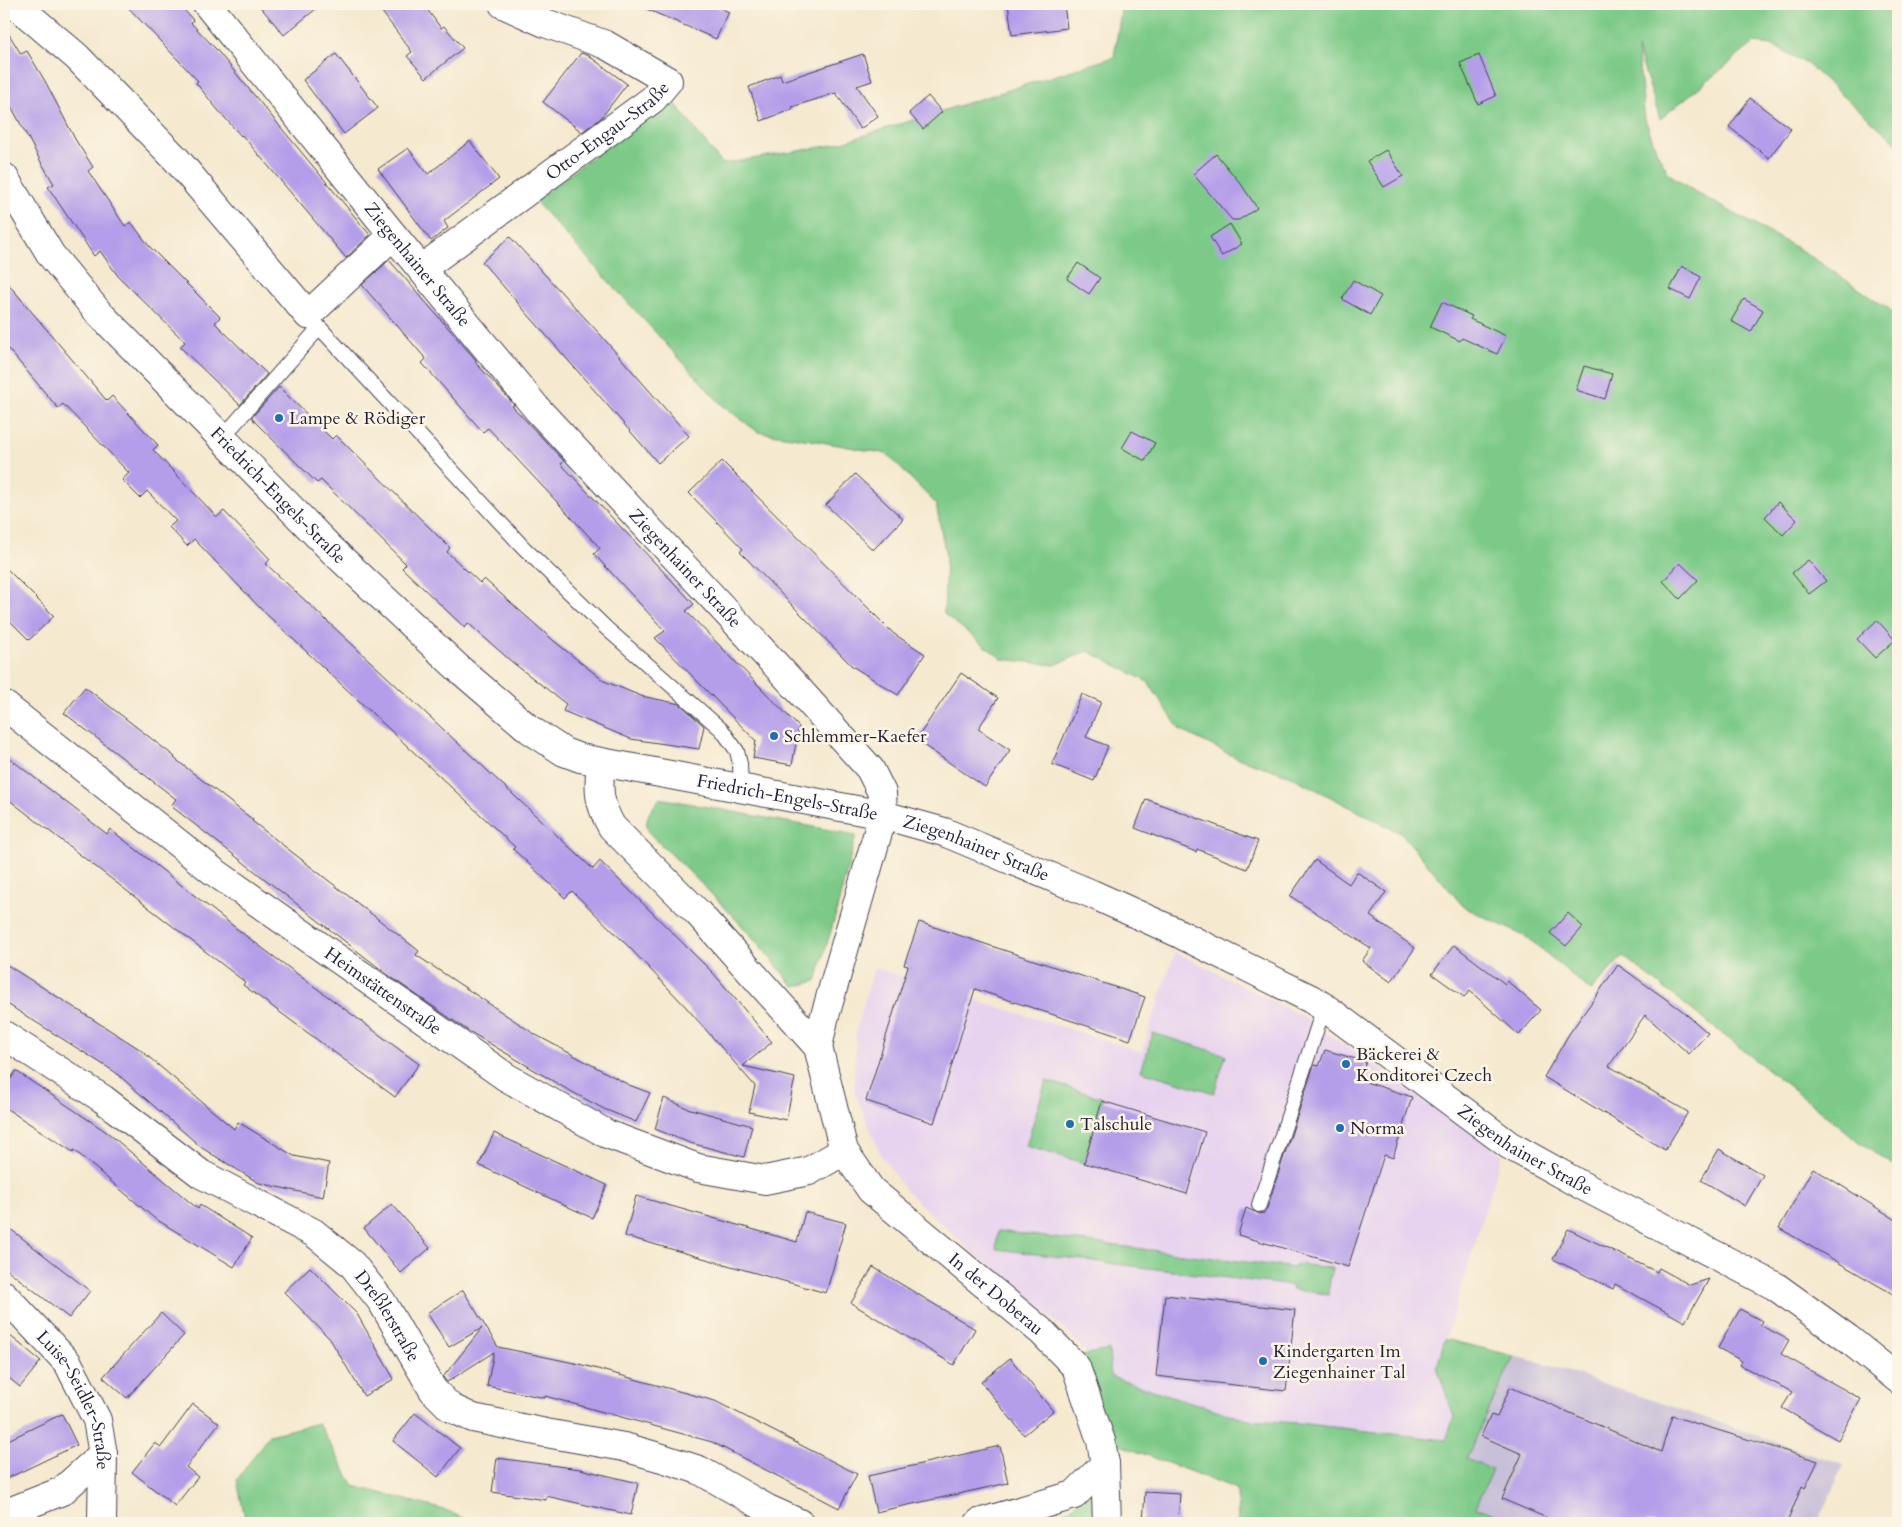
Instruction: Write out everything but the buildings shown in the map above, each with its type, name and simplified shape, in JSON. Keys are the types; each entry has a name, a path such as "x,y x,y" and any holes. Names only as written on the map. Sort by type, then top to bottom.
{"street":[{"path":"16,4 77,56 176,159 313,322 393,235"},
{"name":"Ziegenhainer Straße","path":"207,4 393,235 538,410 799,690 870,769 882,793 883,815 944,832 1092,894 1176,932 1324,1007 1509,1145 1581,1185 1775,1286 1839,1332 1898,1379"},
{"name":"Otto-Engau-Straße","path":"421,269 653,99 668,81 606,44 545,23 502,4"},
{"name":"Friedrich-Engels-Straße","path":"4,177 51,255 98,312 332,550 458,668 529,729 550,743 580,758 883,815 824,1019 818,1047 844,1151"},
{"name":"Heimstättenstraße","path":"4,705 213,871 506,1076 608,1134 698,1168 765,1180 809,1171 844,1151"},
{"name":"Friedrich-Engels-Straße","path":"601,763 598,787 602,811 612,827 698,913 818,1047"},
{"name":"Dreßlerstraße","path":"4,1035 103,1098 201,1174 314,1233 352,1264 382,1302 433,1390 451,1408 473,1418 624,1446 699,1470 799,1523"},
{"name":"In der Doberau","path":"844,1151 871,1190 1042,1332 1076,1367 1101,1441 1105,1464 1107,1523"},
{"name":"Luise-Seidler-Straße","path":"4,1295 68,1363 97,1420 103,1454 102,1523"},
{"path":"4,1514 62,1491 103,1454"},
{"path":"979,1523 1074,1495 1105,1464"}],"lane":[{"path":"222,438 313,322 523,547 606,628 722,730 737,751 740,764 741,789"},
{"path":"1259,1205 1324,1007"}],"shaded area":[{"path":"1175,952 1304,1017 1502,1154 1437,1367 1454,1417 1446,1440 1298,1423 1248,1420 1111,1377 1109,1351 1088,1354 1069,1333 970,1250 906,1191 882,1157 854,1091 856,1031 874,968 1142,1052"},
{"path":"1514,1356 1539,1362 1844,1465 1817,1523 1517,1523 1476,1507 1466,1459"}],"green space":[{"path":"1122,4 1898,4 1898,144 1807,64 1772,45 1754,43 1660,119 1637,48 1645,119 1657,152 1669,174 1697,193 1804,252 1898,315 1898,1168 1864,1145 1623,956 1591,991 1528,938 1464,907 1402,834 1288,775 1237,758 1180,730 1148,682 1088,651 1055,665 1002,659 944,614 946,556 936,504 887,454 758,432 722,405 535,201 670,97 722,164 833,145 1114,57"},
{"path":"660,798 856,835 816,981 794,987 726,908 651,835 647,824 648,815"},
{"path":"1153,1033 1226,1055 1214,1093 1141,1071"},
{"path":"1046,1081 1103,1098 1084,1163 1026,1146"},
{"path":"998,1231 1295,1268 1296,1264 1332,1268 1328,1294 1292,1290 1292,1286 996,1249"},
{"path":"1445,1339 1514,1356 1466,1459 1492,1470 1476,1507 1517,1523 1238,1523 1237,1489 1109,1441 1077,1359 1088,1354 1109,1350 1111,1377 1248,1420 1298,1423 1446,1440 1454,1417 1437,1367"},
{"path":"318,1423 354,1486 448,1511 472,1523 246,1523 237,1480 269,1435"},
{"path":"1091,1493 1098,1495 1100,1523 1035,1523 1053,1519"}],"place":[{"name":"Lampe & Rödiger","path":"279,418"},
{"name":"Schlemmer-Kaefer","path":"774,736"},
{"name":"Bäckerei & Konditorei Czech","path":"1346,1064"},
{"name":"Talschule","path":"1070,1124"},
{"name":"Norma","path":"1340,1128"},
{"name":"Kindergarten Im Ziegenhainer Tal","path":"1263,1361"}]}
